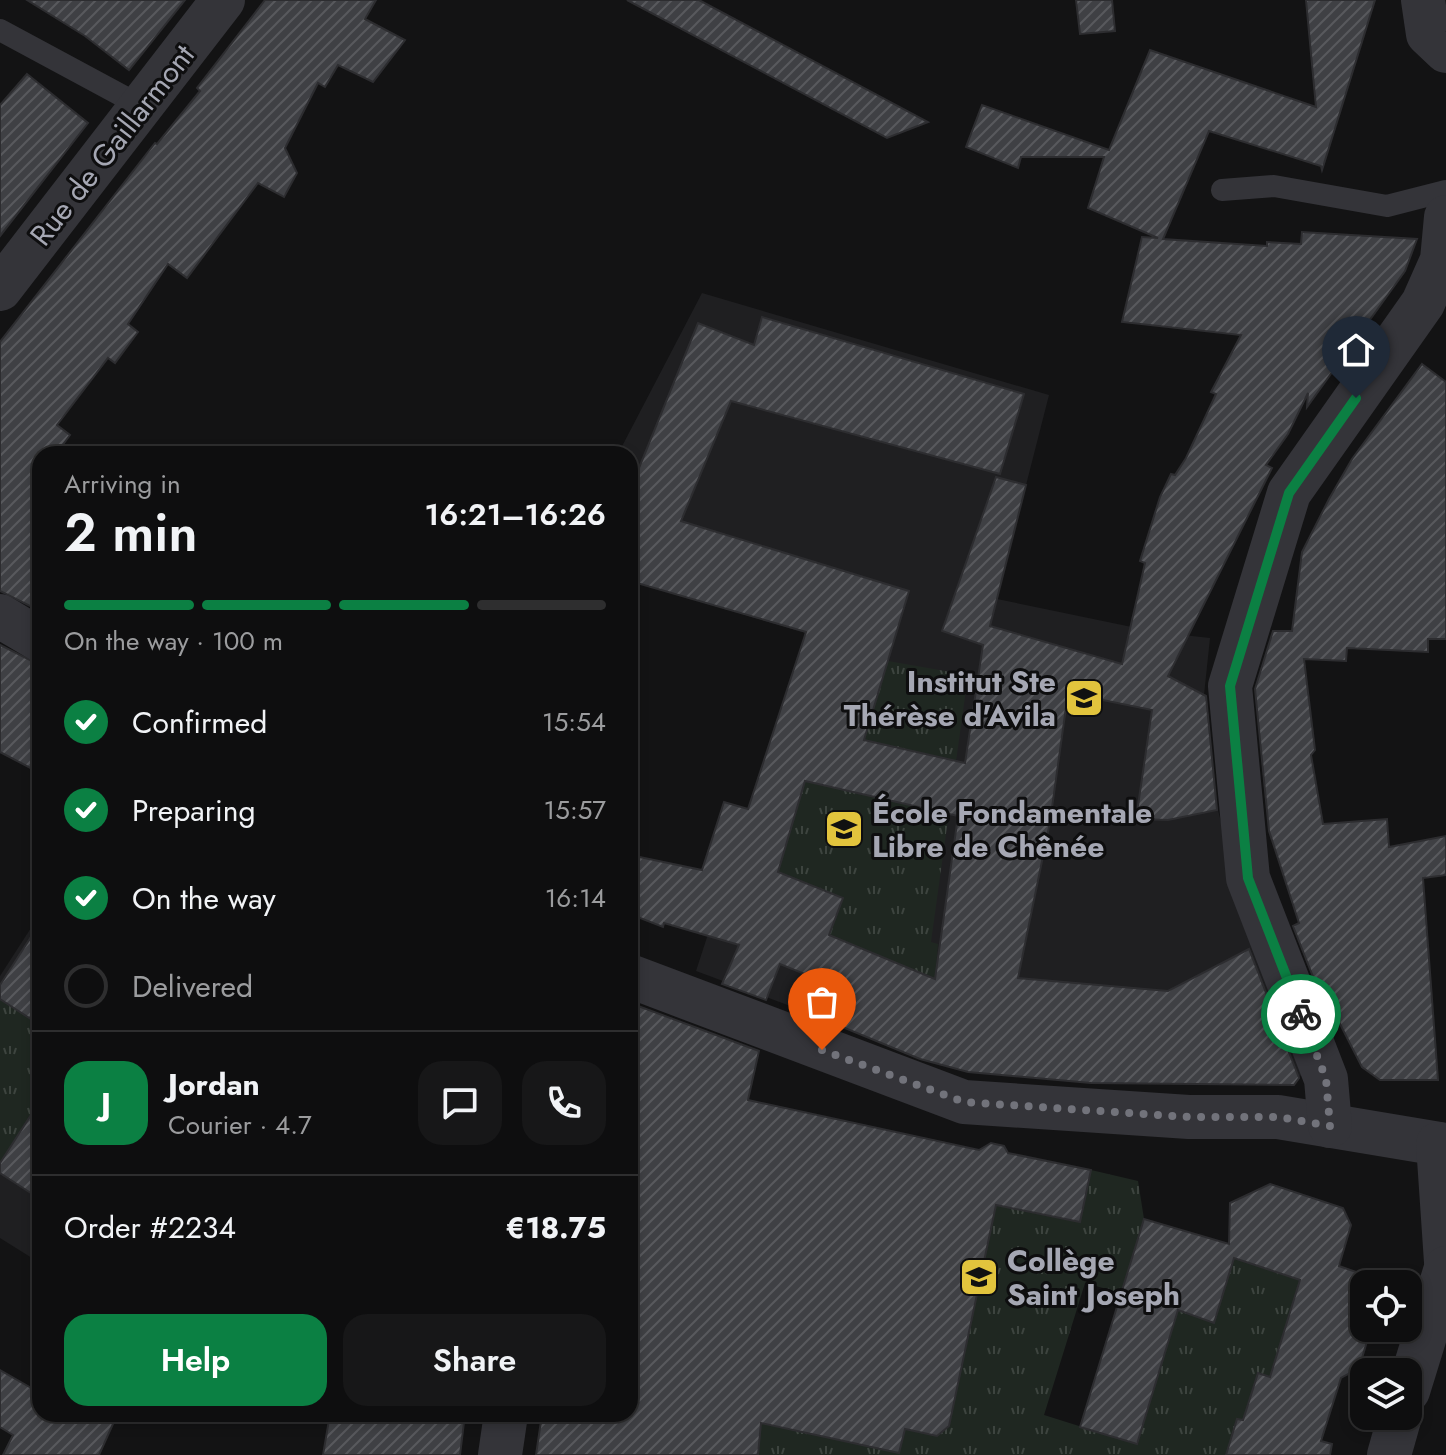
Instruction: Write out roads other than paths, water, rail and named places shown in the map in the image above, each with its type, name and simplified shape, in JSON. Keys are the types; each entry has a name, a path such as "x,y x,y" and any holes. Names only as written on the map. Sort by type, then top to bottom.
{"street":[{"name":"Rue de Gaillarmont","path":"0,289 223,0"},
{"path":"1423,0 1428,34 1446,51"},
{"path":"1330,1126 1326,1079 1248,878 1230,686 1289,493 1423,303 1442,260 1446,217"},
{"path":"0,616 32,635"},
{"path":"638,979 964,1102 1189,1117 1278,1117 1442,1145 1446,1265 1418,1358"},
{"path":"500,1455 505,1422"},
{"path":"1389,1455 1396,1430"}],"lane":[{"path":"0,30 143,107"},
{"path":"1222,190 1274,186 1387,206 1446,191"}],"place":[{"name":"Institut Ste Thérèse d'Avila","path":"1084,698"},
{"name":"École Fondamentale Libre de Chênée","path":"844,829"},
{"name":"Collège Saint Joseph","path":"979,1277"}]}
